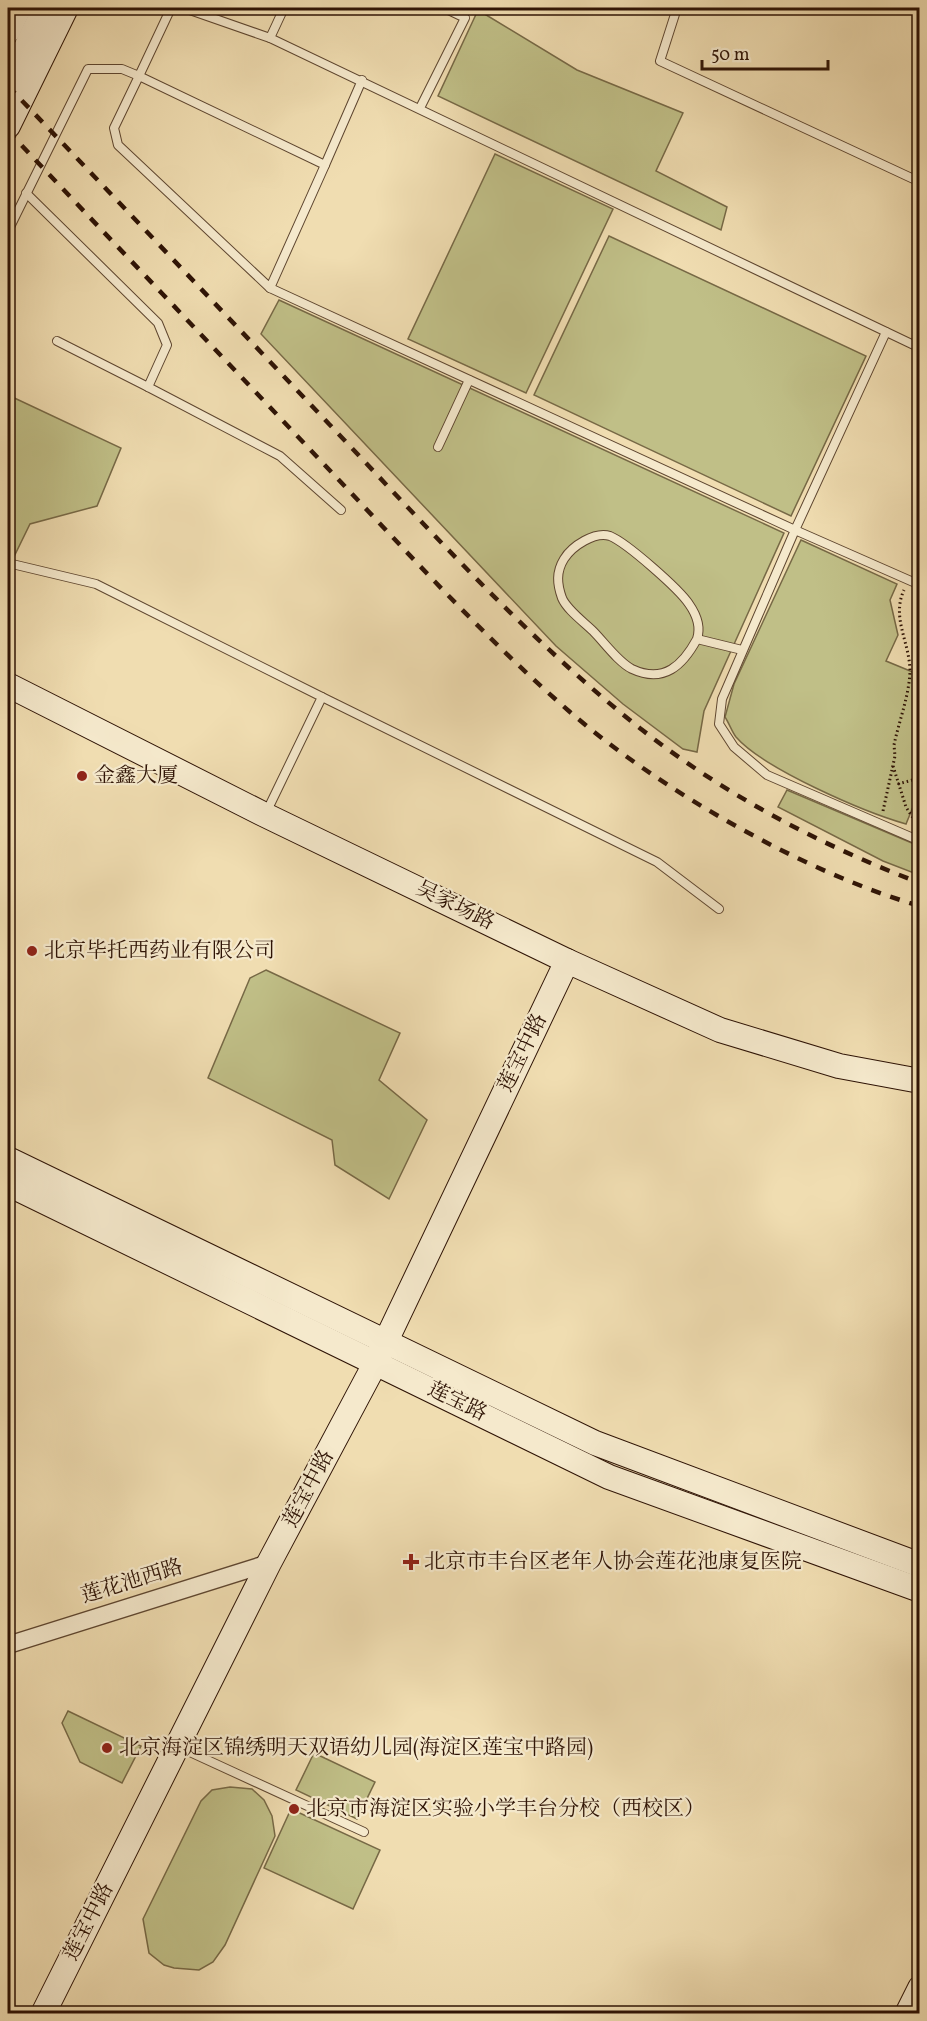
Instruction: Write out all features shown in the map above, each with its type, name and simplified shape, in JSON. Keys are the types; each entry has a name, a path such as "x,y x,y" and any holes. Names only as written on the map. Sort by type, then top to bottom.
{"street":[{"path":"8,31 19,8"},
{"path":"8,85 45,8"},
{"path":"8,126 66,8"},
{"name":"吴家场路","path":"8,685 265,815 567,961 720,1030 839,1066 920,1080"},
{"name":"莲宝中路","path":"43,2013 179,1747 269,1563 381,1351 567,961"},
{"name":"莲宝路","path":"8,1159 381,1351 609,1477 920,1590"},
{"name":"莲宝路","path":"8,1184 381,1351 596,1443 920,1565"},
{"name":"莲花池西路","path":"8,1645 269,1563"},
{"path":"907,2013 920,1988"}],"lane":[{"path":"171,8 114,128 118,145 270,288 795,530 920,585"},
{"path":"184,8 270,38 362,80 920,348"},
{"path":"270,38 284,8"},
{"path":"420,108 465,18 444,8"},
{"path":"677,8 660,61 920,182"},
{"path":"8,231 87,69 122,69 325,165"},
{"path":"270,288 362,80"},
{"path":"26,193 159,323 167,345 148,387"},
{"path":"886,332 742,650 722,699 719,724 734,747 767,775 920,841"},
{"path":"57,341 280,456 341,510"},
{"path":"438,447 469,380"},
{"path":"608,535 623,544 689,603 699,631 697,639 688,655 673,670 651,674 631,669 563,601 557,578 564,559 574,547 591,538 608,535"},
{"path":"8,563 96,584 657,862 719,909"},
{"path":"697,639 742,650"},
{"path":"265,815 322,697"},
{"path":"179,1747 364,1832"}],"path":[{"path":"880,824 910,672 908,643 899,623 898,602 908,580"},
{"path":"893,764 906,807 920,828"},
{"path":"898,784 920,778"}],"shaded area":[{"path":"478,10 577,70 683,113 656,171 727,207 721,230 438,96"},
{"path":"495,154 613,209 526,393 408,339"},
{"path":"609,236 866,356 791,516 534,395"},
{"path":"279,300 784,533 704,711 697,752 683,749 623,704 556,646 261,334"},
{"path":"8,395 121,448 97,506 30,524 8,569"},
{"path":"801,540 897,584 890,600 898,635 886,661 920,675 919,792 906,824 841,800 768,762 736,737 725,717 734,684"},
{"path":"787,790 919,846 919,875 883,861 778,807"},
{"path":"266,970 400,1033 379,1080 427,1120 389,1199 335,1165 332,1140 208,1078 250,978"},
{"path":"68,1711 141,1746 122,1783 80,1762 62,1723"},
{"path":"314,1753 375,1782 357,1819 296,1790"},
{"path":"230,1787 252,1789 264,1800 272,1816 275,1836 225,1945 213,1962 199,1970 164,1965 149,1953 143,1919 201,1801 212,1790"},
{"path":"291,1809 380,1850 353,1909 264,1868"}],"railway":[{"path":"8,86 442,543 519,621 599,694 673,753 740,797 810,835 920,883"},
{"path":"8,131 441,588 504,652 570,712 646,771 736,826 829,873 920,906"}],"place":[{"name":"金鑫大厦","path":"82,776"},
{"name":"北京毕托西药业有限公司","path":"32,951"},
{"name":"北京市丰台区老年人协会莲花池康复医院","path":"411,1562"},
{"name":"北京海淀区锦绣明天双语幼儿园(海淀区莲宝中路园)","path":"107,1748"},
{"name":"北京市海淀区实验小学丰台分校（西校区）","path":"294,1809"}]}
